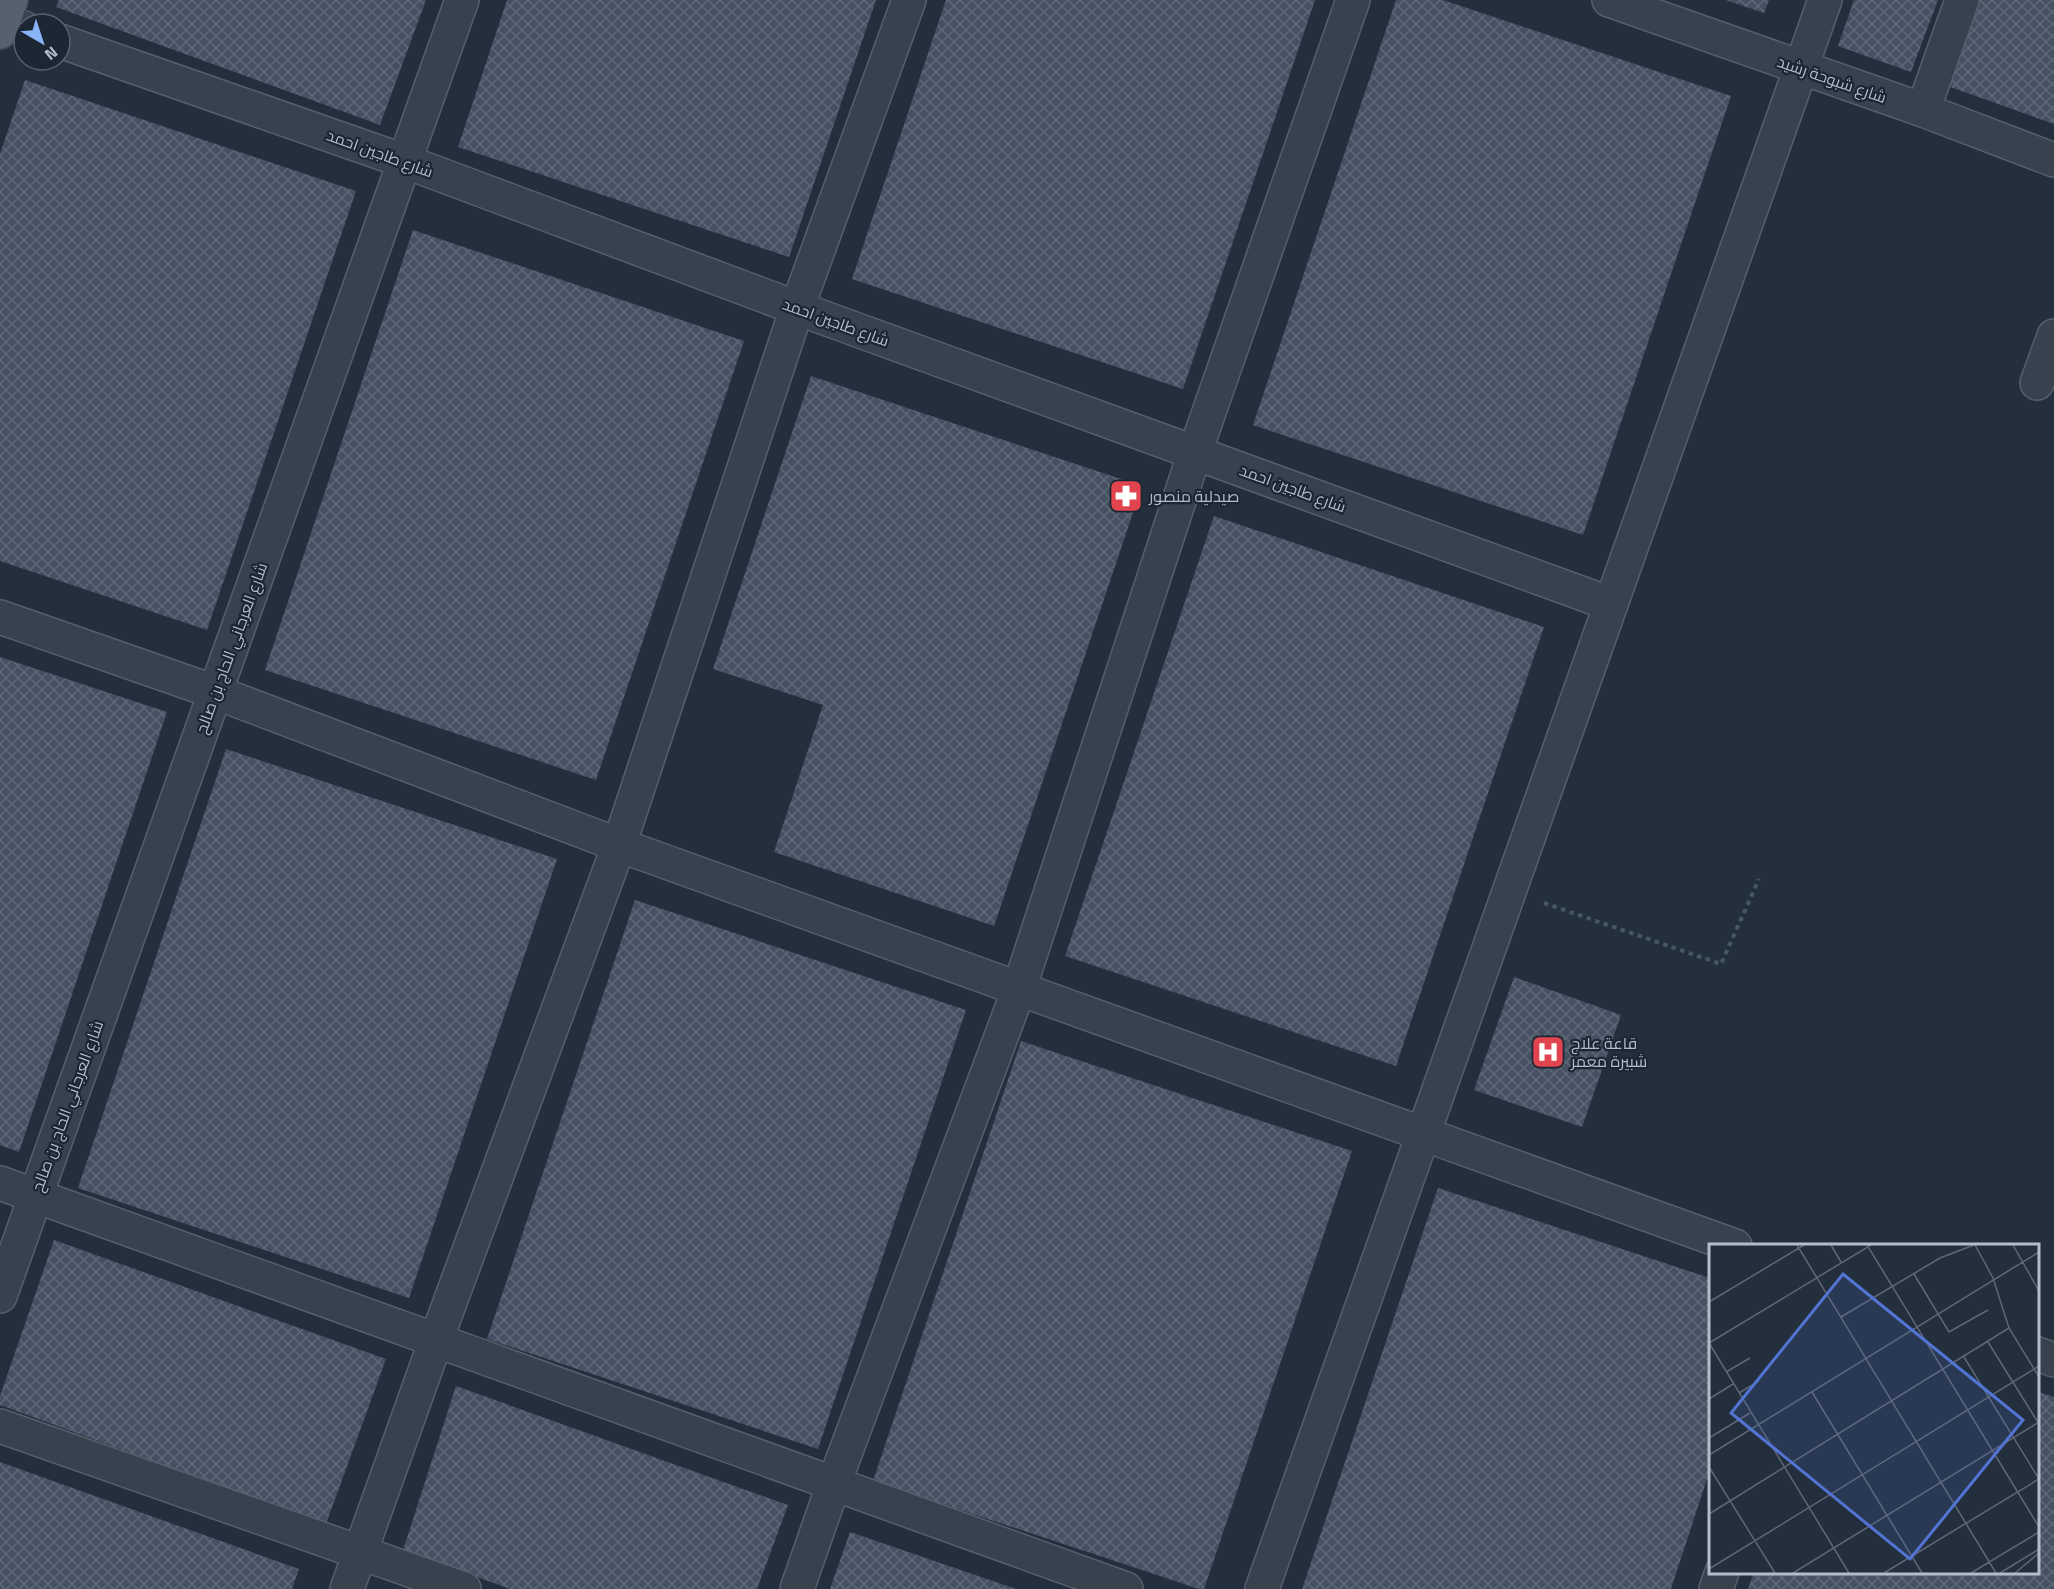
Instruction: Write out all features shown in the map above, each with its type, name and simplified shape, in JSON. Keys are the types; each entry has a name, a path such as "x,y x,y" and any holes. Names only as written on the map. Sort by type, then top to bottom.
{"street":[{"name":"شارع العرجاني الحاج بن صالح","path":"0,1296 462,0"},
{"path":"346,1589 619,845 797,308 909,0"},
{"path":"797,1589 834,1483 1019,989 1195,452 1353,0"},
{"name":"شارع شبوحة رشيد","path":"1609,0 1923,110 2054,160"},
{"path":"1262,1589 1825,0"},
{"path":"1923,110 1962,0"},
{"name":"شارع طاجين احمد","path":"72,45 405,161 797,308 1611,604"},
{"path":"2037,382 2054,336"},
{"path":"0,617 215,692 619,845 1732,1244"},
{"path":"0,1183 1126,1589"},
{"path":"2039,1355 2054,1360"},
{"path":"0,1426 464,1589"},
{"path":"1716,1589 1721,1574"}],"path":[{"path":"1509,891 1721,964 1759,879"}],"building":[{"path":"59,0 426,0 380,125 56,7"},
{"path":"507,0 876,0 789,257 458,147"},
{"path":"946,0 1315,0 1183,389 852,279"},
{"path":"1396,0 1443,0 1731,96 1583,535 1253,425"},
{"path":"1726,0 1769,0 1764,13"},
{"path":"1854,0 1938,0 1911,72 1838,46"},
{"path":"1969,0 2054,0 2054,124 1939,83"},
{"path":"25,80 356,191 207,630 0,561 0,154"},
{"path":"413,230 744,341 596,780 265,670"},
{"path":"811,376 1142,486 994,926 774,852 823,705 713,669"},
{"path":"1214,516 1544,627 1396,1066 1065,956"},
{"path":"0,657 167,712 19,1152 0,1145"},
{"path":"226,749 557,859 409,1298 78,1188"},
{"path":"635,900 966,1010 818,1449 487,1339"},
{"name":"قاعة علاج شبيرة معمر","path":"1514,977 1621,1015 1582,1127 1474,1090"},
{"path":"1021,1041 1352,1151 1204,1589 873,1481"},
{"path":"1438,1188 1709,1278 1709,1473 1671,1589 1302,1589"},
{"path":"54,1240 386,1359 326,1524 0,1405 0,1396"},
{"path":"456,1386 788,1505 757,1589 510,1589 403,1550"},
{"path":"2039,1392 2054,1397 2054,1589 1748,1589 1753,1574 2039,1574"},
{"path":"0,1462 299,1569 292,1589 0,1589"},
{"path":"850,1532 1016,1589 830,1589"}],"place":[{"name":"صيدلية منصور","path":"1126,496"},
{"name":"قاعة علاج شبيرة معمر","path":"1548,1052"}]}
